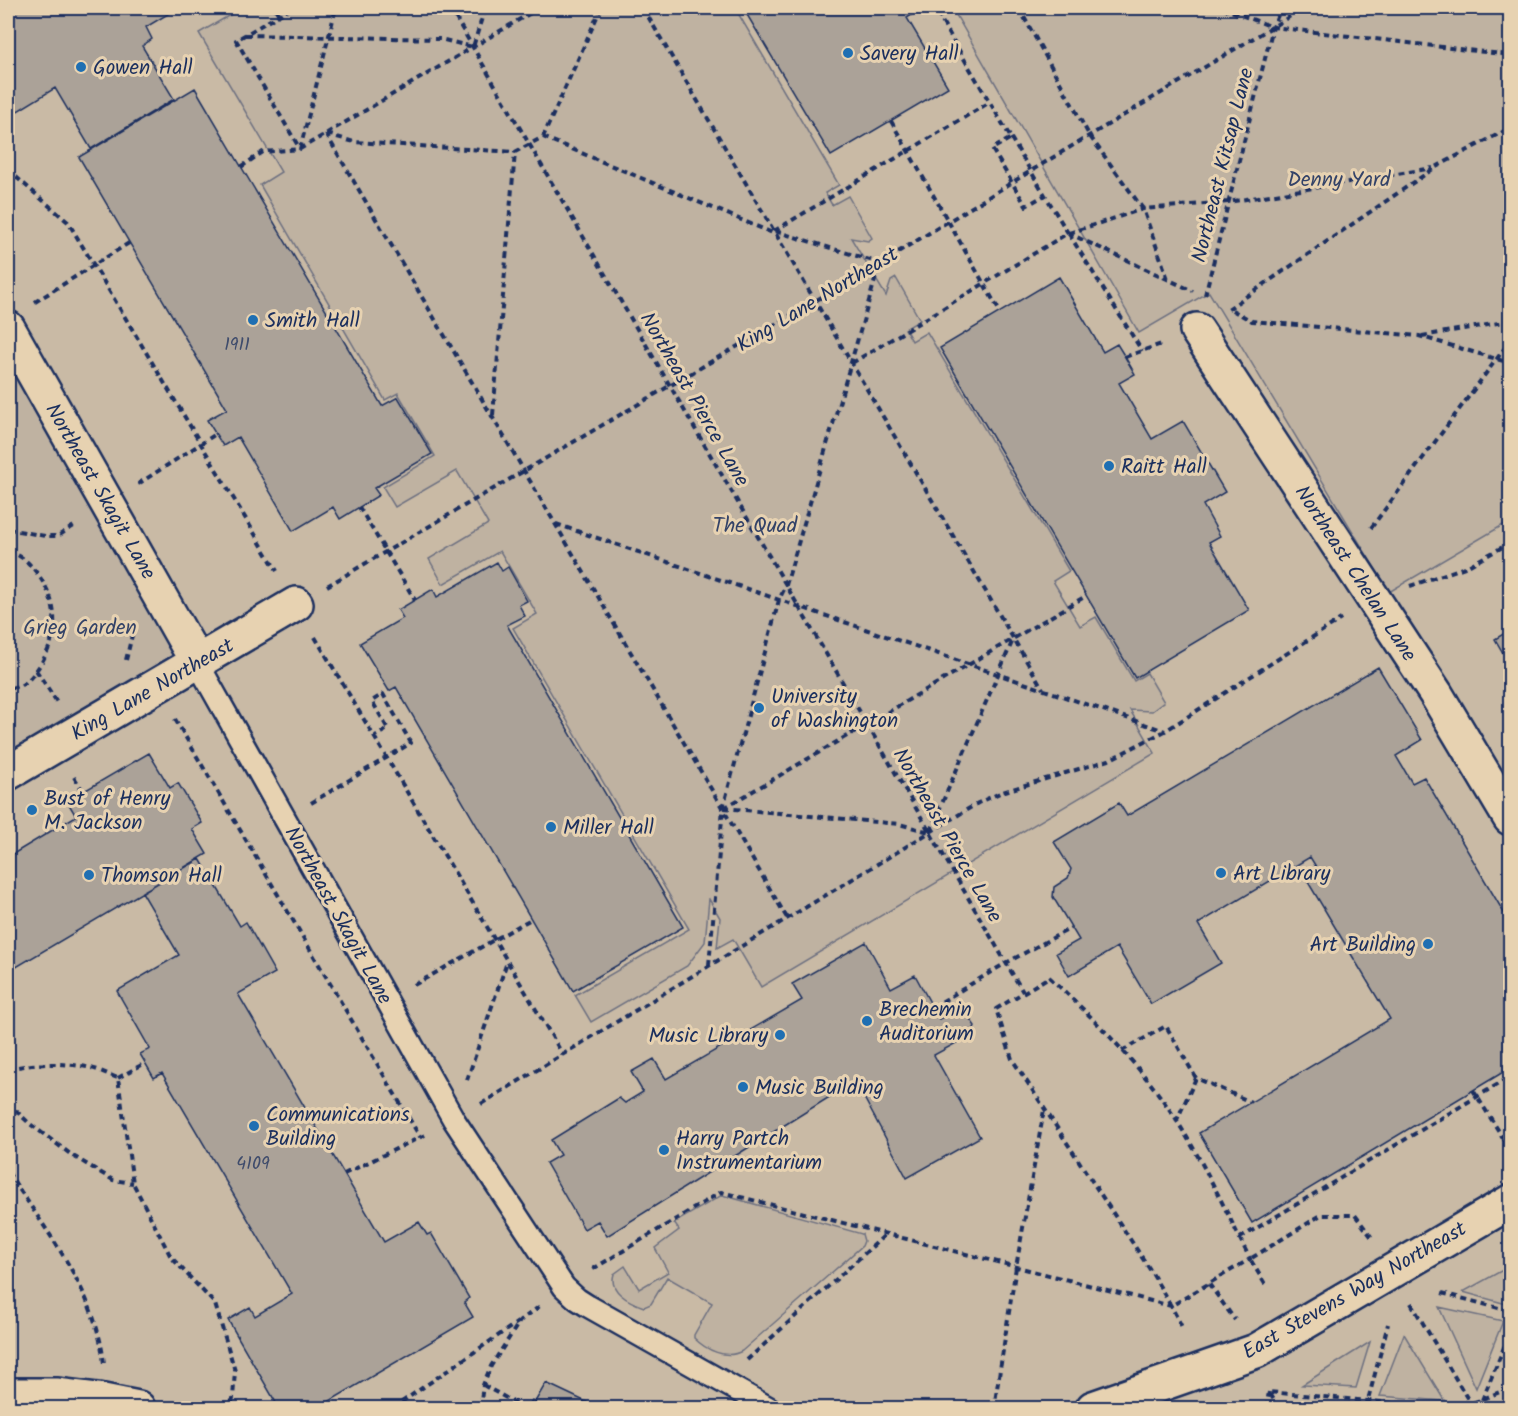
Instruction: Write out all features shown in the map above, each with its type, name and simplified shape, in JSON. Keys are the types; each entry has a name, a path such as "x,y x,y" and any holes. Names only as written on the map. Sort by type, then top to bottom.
{"street":[{"name":"Northeast Skagit Lane","path":"17,318 108,503 197,662"},
{"name":"Northeast Chelan Lane","path":"1197,330 1436,694 1510,818"},
{"name":"King Lane Northeast","path":"8,773 296,604"},
{"name":"East Stevens Way Northeast","path":"1093,1408 1256,1351 1510,1202"},
{"path":"8,1395 58,1395 138,1408"}],"lane":[{"name":"Northeast Skagit Lane","path":"197,662 454,1120 564,1287 588,1306 769,1408"}],"path":[{"path":"275,8 279,15"},
{"path":"291,8 236,40 300,149"},
{"path":"300,149 336,8"},
{"name":"Northeast Pierce Lane","path":"450,8 1023,992"},
{"path":"473,47 485,8"},
{"path":"242,167 263,152 300,149 539,8"},
{"path":"326,134 354,142 515,152 543,137 601,8"},
{"path":"643,8 1043,689"},
{"path":"934,8 1068,233 1142,351 1125,357"},
{"path":"1019,8 1089,135 1143,209 1168,279"},
{"path":"1222,8 1273,27 1510,55"},
{"name":"Northeast Kitsap Lane","path":"1204,297 1273,27 1281,8"},
{"name":"King Lane Northeast","path":"327,586 880,263 1089,135 1305,8"},
{"path":"245,35 440,39 473,47"},
{"path":"775,233 990,102"},
{"path":"891,121 1000,312"},
{"path":"1197,330 1436,167 1510,128"},
{"path":"326,134 787,918"},
{"path":"543,137 775,233 880,263 786,585 779,600 723,808 709,965"},
{"path":"1011,138 992,149 1026,206 1045,195"},
{"path":"493,416 515,152"},
{"path":"852,363 1068,233 1143,209 1228,202 1436,167"},
{"path":"8,170 68,222 563,1055"},
{"path":"1068,233 1212,301"},
{"path":"17,318 129,243"},
{"path":"1220,305 1252,321 1419,336 1510,363"},
{"path":"1419,336 1510,321"},
{"path":"1347,560 1510,341"},
{"path":"8,528 45,536 58,536 216,434"},
{"path":"359,507 415,600"},
{"path":"556,524 1166,731"},
{"path":"454,1120 991,797 1098,765 1166,731 1373,599 1468,566 1510,543"},
{"path":"8,552 13,552 26,561 42,578 51,597 55,616 53,636 47,653 24,684 8,689"},
{"path":"723,808 1086,596"},
{"path":"930,832 1014,639"},
{"path":"156,687 420,1137"},
{"path":"285,819 411,743 383,694 372,701 388,729 375,736"},
{"path":"71,772 83,791"},
{"path":"723,808 899,824 930,832"},
{"path":"387,1000 531,919"},
{"path":"933,1007 1006,963 1071,928"},
{"path":"454,1120 508,961"},
{"path":"1182,1327 1149,1268 1012,1059 996,1009 1049,976 1096,1020 1151,1084 1195,1150 1265,1284"},
{"path":"1122,1051 1166,1026 1196,1078 1251,1102"},
{"path":"118,1078 145,1063"},
{"path":"8,1069 43,1064 67,1065 92,1068 118,1078"},
{"path":"1240,1238 1510,1077"},
{"path":"118,1078 132,1183 171,1257 215,1304 235,1371 230,1408"},
{"path":"1176,1122 1196,1078"},
{"path":"1473,1090 1510,1149"},
{"path":"8,1103 30,1124 73,1156 113,1180 132,1183"},
{"path":"994,1408 1044,1110"},
{"path":"344,1174 414,1140"},
{"path":"8,1172 70,1267 90,1305 97,1325 104,1368"},
{"path":"393,1408 520,1321 564,1287 721,1192 1171,1306 1321,1215 1355,1215 1377,1245"},
{"path":"722,1382 887,1234"},
{"path":"1209,1284 1236,1321"},
{"path":"1442,1293 1510,1311"},
{"path":"1415,1309 1472,1406"},
{"path":"480,1408 483,1385 491,1366 520,1321"},
{"path":"1366,1408 1388,1323"},
{"path":"1482,1400 1510,1333"},
{"path":"483,1385 524,1408"},
{"path":"1465,1408 1510,1388"},
{"path":"1269,1392 1447,1408"},
{"path":"1266,1408 1269,1392"},
{"path":"1269,1392 1279,1408"}],"shaded area":[{"name":"University of Washington","path":"8,8 1510,8 1510,1408 8,1408"}],"green space":[{"name":"The Quad","path":"242,8 735,8 839,185 825,193 832,205 848,196 872,238 868,241 851,238 886,296 891,281 896,278 920,320 905,329 912,341 927,332 1069,571 1053,581 1080,626 1096,617 1134,681 1147,673 1164,702 1152,711 1130,710 1155,753 761,987 733,939 717,948 720,918 709,899 705,942 687,966 591,1022 575,995 689,929 513,628 537,614 500,551 443,584 429,559 488,524 457,471 395,507 383,487 435,456 398,393 385,400 260,185 281,172 199,33"},
{"name":"Denny Yard","path":"952,8 1510,8 1510,521 1389,592 1209,292 1139,333"},
{"name":"Grieg Garden","path":"8,358 179,655 8,753"},
{"path":"722,1195 862,1234 864,1241 862,1246 736,1354 723,1354 710,1350 694,1338 712,1303 667,1277 651,1304 644,1307 617,1291 613,1280 614,1274 625,1266 639,1289 668,1272 655,1248 679,1230 674,1223"},
{"path":"1510,1266 1510,1305 1463,1292"},
{"path":"1439,1307 1503,1321 1476,1388"},
{"path":"1404,1334 1444,1400 1444,1401 1380,1396"},
{"path":"1370,1342 1356,1388 1302,1385"}],"building":[{"name":"Gowen Hall","path":"8,8 178,8 146,27 152,39 142,46 174,99 91,149 55,88 8,117"},
{"name":"Savery Hall","path":"743,8 916,8 918,11 907,18 948,87 831,156"},
{"name":"Smith Hall","path":"195,88 382,406 398,397 432,454 374,488 379,495 340,519 333,507 293,531 238,437 223,446 207,420 227,409 79,157"},
{"name":"Raitt Hall","path":"1059,277 1103,352 1117,344 1135,374 1119,383 1152,439 1183,421 1225,492 1203,505 1220,536 1209,542 1249,610 1135,678 940,348"},
{"name":"Miller Hall","path":"497,562 502,571 508,567 527,601 519,605 525,616 507,625 683,927 573,991 396,687 389,691 360,643 403,618 398,610 433,589 437,597"},
{"path":"1510,630 1510,665 1495,639"},
{"name":"Art Building","path":"1378,667 1422,740 1396,756 1412,783 1424,777 1510,923 1510,1068 1252,1223 1199,1133 1390,1019 1305,877 1318,870 1310,857 1198,924 1221,963 1151,1004 1117,947 1069,976 1056,953 1079,940 1053,897 1054,887 1068,878 1071,869 1054,842 1119,803 1127,816"},
{"name":"Thomson Hall","path":"149,753 170,788 178,783 202,823 192,829 207,854 8,972 8,857 76,816 67,801"},
{"name":"Communications Building","path":"200,859 240,926 246,922 275,973 238,994 384,1242 419,1222 427,1235 431,1233 469,1298 464,1302 473,1317 318,1408 279,1408 228,1320 250,1307 255,1316 292,1294 162,1073 154,1078 140,1054 150,1049 117,991 179,955 142,892"},
{"name":"Music Building","path":"866,942 891,988 915,975 939,1019 957,1011 966,1013 975,1026 971,1035 934,1055 980,1137 907,1178 855,1081 607,1236 598,1221 584,1229 546,1163 560,1155 551,1140 619,1098 625,1103 643,1092 631,1072 654,1059 666,1079 802,1000 792,984"},
{"path":"546,1383 599,1408 527,1408 532,1400 535,1402"}],"place":[{"name":"Savery Hall","path":"848,53"},
{"name":"Gowen Hall","path":"81,67"},
{"name":"Smith Hall","path":"253,320"},
{"name":"Raitt Hall","path":"1109,466"},
{"name":"University of Washington","path":"759,708"},
{"name":"Bust of Henry M. Jackson","path":"32,810"},
{"name":"Miller Hall","path":"551,827"},
{"name":"Art Library","path":"1221,873"},
{"name":"Thomson Hall","path":"89,875"},
{"name":"Art Building","path":"1428,944"},
{"name":"Brechemin Auditorium","path":"867,1021"},
{"name":"Music Library","path":"780,1035"},
{"name":"Music Building","path":"743,1087"},
{"name":"Communications Building","path":"254,1126"},
{"name":"Harry Partch Instrumentarium","path":"664,1150"}]}
